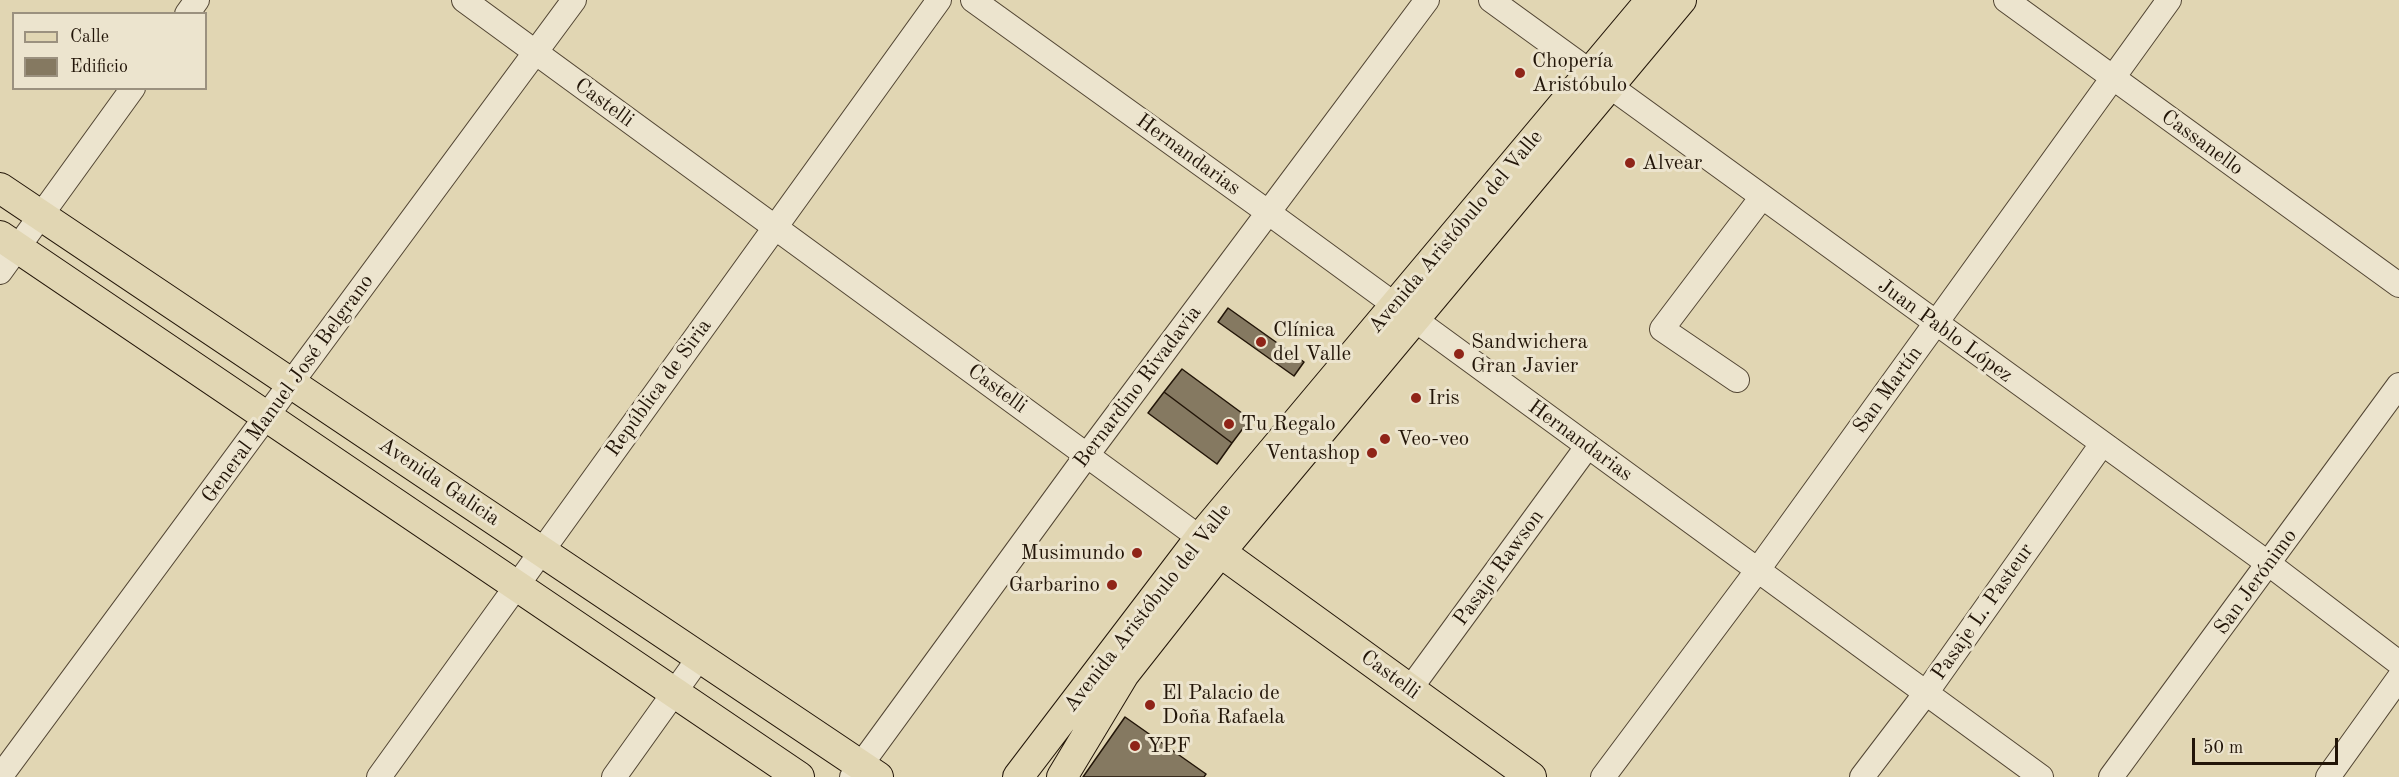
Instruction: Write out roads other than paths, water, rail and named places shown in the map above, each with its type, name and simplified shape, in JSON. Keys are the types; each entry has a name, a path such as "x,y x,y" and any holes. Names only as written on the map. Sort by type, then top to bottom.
{"main road":[{"name":"Avenida Aristóbulo del Valle","path":"1600,79 1651,0"},
{"name":"Avenida Aristóbulo del Valle","path":"1018,777 1600,79 1681,0"},
{"name":"Avenida Galicia","path":"0,188 292,382 699,658 864,773"},
{"name":"Avenida Galicia","path":"9,242 798,777"},
{"name":"Avenida Aristóbulo del Valle","path":"1062,777 1124,674 1210,545"},
{"name":"Castelli","path":"1210,545 1531,777"}],"street":[{"name":"Castelli","path":"464,0 1210,545"},
{"name":"General Manuel José Belgrano","path":"0,777 574,0"},
{"name":"República de Siria","path":"379,777 939,0"},
{"name":"Hernandarias","path":"973,0 2042,777"},
{"name":"Bernardino Rivadavia","path":"864,773 1087,455 1427,0"},
{"name":"Juan Pablo López","path":"1491,0 2269,564 2399,663"},
{"name":"Cassanello","path":"2006,0 2399,285"},
{"name":"San Martín","path":"1603,777 1757,571 2169,0"},
{"path":"0,272 9,242 41,216 132,90"},
{"path":"1737,380 1662,329 1762,196"},
{"name":"San Jerónimo","path":"2111,777 2399,385"},
{"name":"Pasaje L. Pasteur","path":"1862,777 1926,693 2102,444"},
{"name":"Pasaje Rawson","path":"1410,689 1587,447"},
{"path":"614,777 699,658"},
{"path":"2328,777 2399,678"}],"place":[{"name":"Chopería Aristóbulo","path":"1520,73"},
{"name":"Alvear","path":"1630,163"},
{"name":"Clínica del Valle","path":"1261,342"},
{"name":"Sandwichera Gran Javier","path":"1459,354"},
{"name":"Iris","path":"1416,398"},
{"name":"Tu Regalo","path":"1229,424"},
{"name":"Veo-veo","path":"1385,439"},
{"name":"Ventashop","path":"1372,453"},
{"name":"Musimundo","path":"1137,553"},
{"name":"Garbarino","path":"1112,585"},
{"name":"El Palacio de Doña Rafaela","path":"1150,705"},
{"name":"YPF","path":"1135,746"}]}
